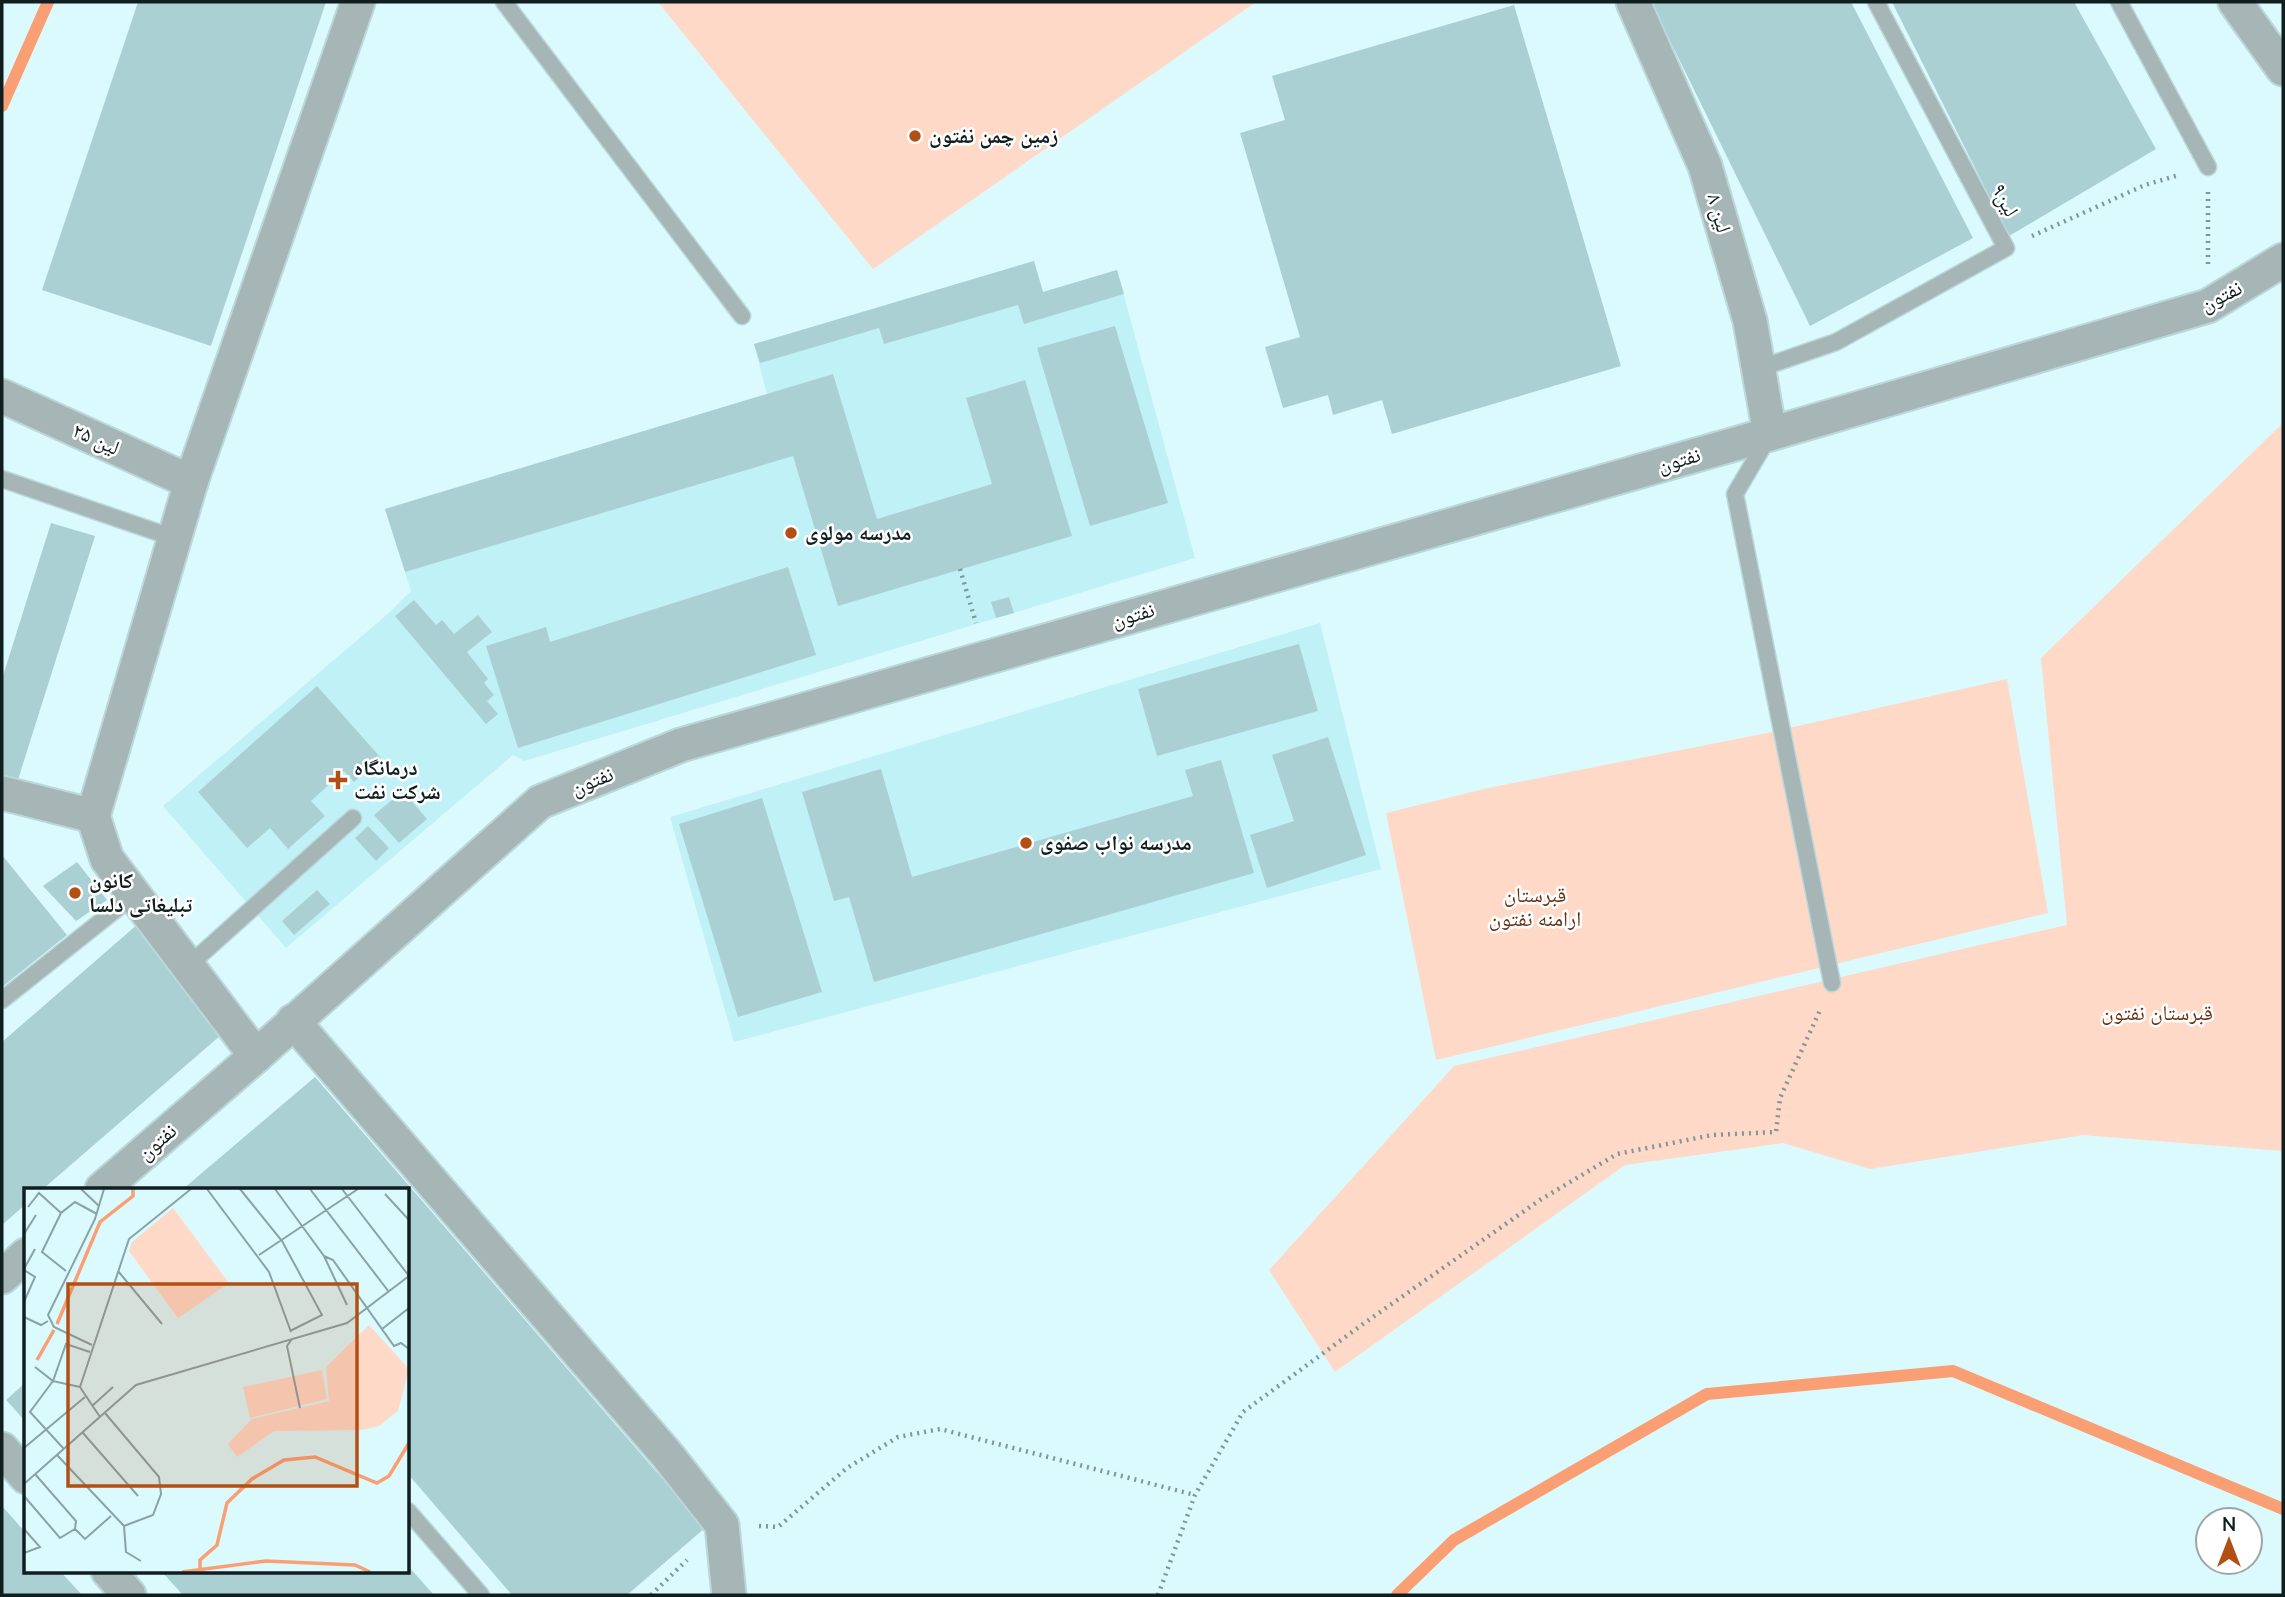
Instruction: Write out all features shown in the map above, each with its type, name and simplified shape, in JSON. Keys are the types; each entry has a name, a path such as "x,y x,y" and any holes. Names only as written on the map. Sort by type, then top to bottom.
{"street":[{"path":"256,1056 107,859 93,816 191,482 358,2"},
{"name":"لین ۸","path":"1633,2 1705,166 1750,321 1770,434"},
{"path":"2235,2 2283,69"},
{"name":"نفتون","path":"116,1185 293,1021 540,802 681,745 2208,306 2283,260"},
{"name":"لین ۲۵","path":"2,396 191,482"},
{"path":"2,793 93,816"},
{"path":"293,1021 659,1446 722,1525 729,1595"},
{"path":"2,1277 24,1257"},
{"path":"2,1449 24,1475"},
{"path":"109,1572 129,1595"}],"lane":[{"path":"504,2 743,316"},
{"name":"لین۹","path":"1758,369 1836,342 2006,248 1876,2"},
{"path":"2119,2 2208,167"},
{"path":"1770,434 1735,494 1832,984"},
{"path":"2,479 174,538"},
{"path":"188,966 353,818"},
{"path":"2,1000 134,895"},
{"path":"410,1513 481,1595"}],"path":[{"path":"2006,248 2146,185 2208,167 2208,306"},
{"path":"960,569 987,657"},
{"path":"1158,1595 1195,1495 1243,1412 1540,1200 1617,1154 1712,1135 1776,1132 1780,1098 1832,984"},
{"path":"651,1595 722,1525 778,1527 847,1468 898,1437 940,1429 1195,1495"}],"shaded area":[{"name":"مدرسه مولوی","path":"1034,261 1043,292 1117,270 1195,558 524,761 513,755 286,948 163,806 390,612 411,591 385,509 767,394 754,344"},
{"name":"مدرسه نواب صفوی","path":"1320,623 1381,869 734,1042 670,817"}],"green space":[{"name":"زمین چمن نفتون","path":"658,2 1256,2 873,269"},
{"name":"قبرستان نفتون","path":"2283,423 2283,1151 2083,1135 1870,1169 1783,1143 1625,1165 1335,1372 1269,1270 1454,1066 2067,925 2041,658"},
{"name":"قبرستان ارامنه نفتون","path":"2007,679 2048,913 1436,1060 1386,813 1488,788 1762,734"}],"building":[{"path":"138,2 326,2 211,346 42,290"},
{"path":"1651,2 1851,2 1973,238 1810,326"},
{"path":"1892,2 2074,2 2156,149 2009,236"},
{"path":"1514,5 1621,366 1392,434 1382,400 1333,415 1328,395 1283,408 1265,347 1300,337 1240,133 1285,120 1272,76"},
{"path":"1034,261 1043,292 1117,270 1124,294 1024,324 1018,305 884,344 879,328 760,363 754,344"},
{"path":"1115,326 1168,503 1090,526 1037,348"},
{"path":"833,374 877,519 992,484 966,398 1025,380 1072,536 838,606 793,456 405,572 385,509"},
{"path":"51,523 95,536 16,786 2,782 2,679"},
{"path":"788,567 816,655 518,748 486,646 546,627 550,642"},
{"path":"1009,597 1014,613 996,618 991,602"},
{"path":"414,600 436,625 442,620 454,634 478,615 492,632 467,652 488,679 484,683 494,695 487,701 498,714 486,724 395,616"},
{"path":"1299,644 1318,711 1157,756 1138,689"},
{"path":"317,686 381,758 354,782 344,771 311,801 325,816 288,849 270,828 247,848 198,792"},
{"path":"1328,737 1366,855 1267,888 1250,835 1294,821 1272,755"},
{"path":"1221,760 1254,873 874,982 849,897 834,901 802,792 881,769 912,877 1193,796 1185,770"},
{"path":"403,791 427,819 399,843 374,815"},
{"path":"762,798 822,992 738,1017 679,824"},
{"path":"368,826 389,848 376,861 355,838"},
{"path":"2,855 67,935 2,987"},
{"name":"کانون تبلیغاتی دلسا","path":"77,862 107,900 76,921 43,886"},
{"path":"317,890 330,904 294,935 282,921"},
{"path":"138,924 229,1028 44,1188 24,1188 24,1206 2,1225 2,1042"},
{"path":"315,1077 705,1528 627,1595 512,1595 410,1476 410,1188 184,1188"},
{"path":"24,1384 24,1420 6,1400"},
{"path":"2,1506 24,1531 24,1572 61,1572 82,1595 2,1595"},
{"path":"410,1568 434,1595 183,1595 162,1572 410,1572"}],"waterway":[{"path":"2,106 48,2"},
{"path":"1397,1595 1454,1540 1707,1394 1953,1371 2283,1509"}],"place":[{"name":"زمین چمن نفتون","path":"915,136"},
{"name":"مدرسه مولوی","path":"791,533"},
{"name":"درمانگاه شرکت نفت","path":"338,780"},
{"name":"مدرسه نواب صفوی","path":"1026,843"},
{"name":"کانون تبلیغاتی دلسا","path":"75,893"}]}
